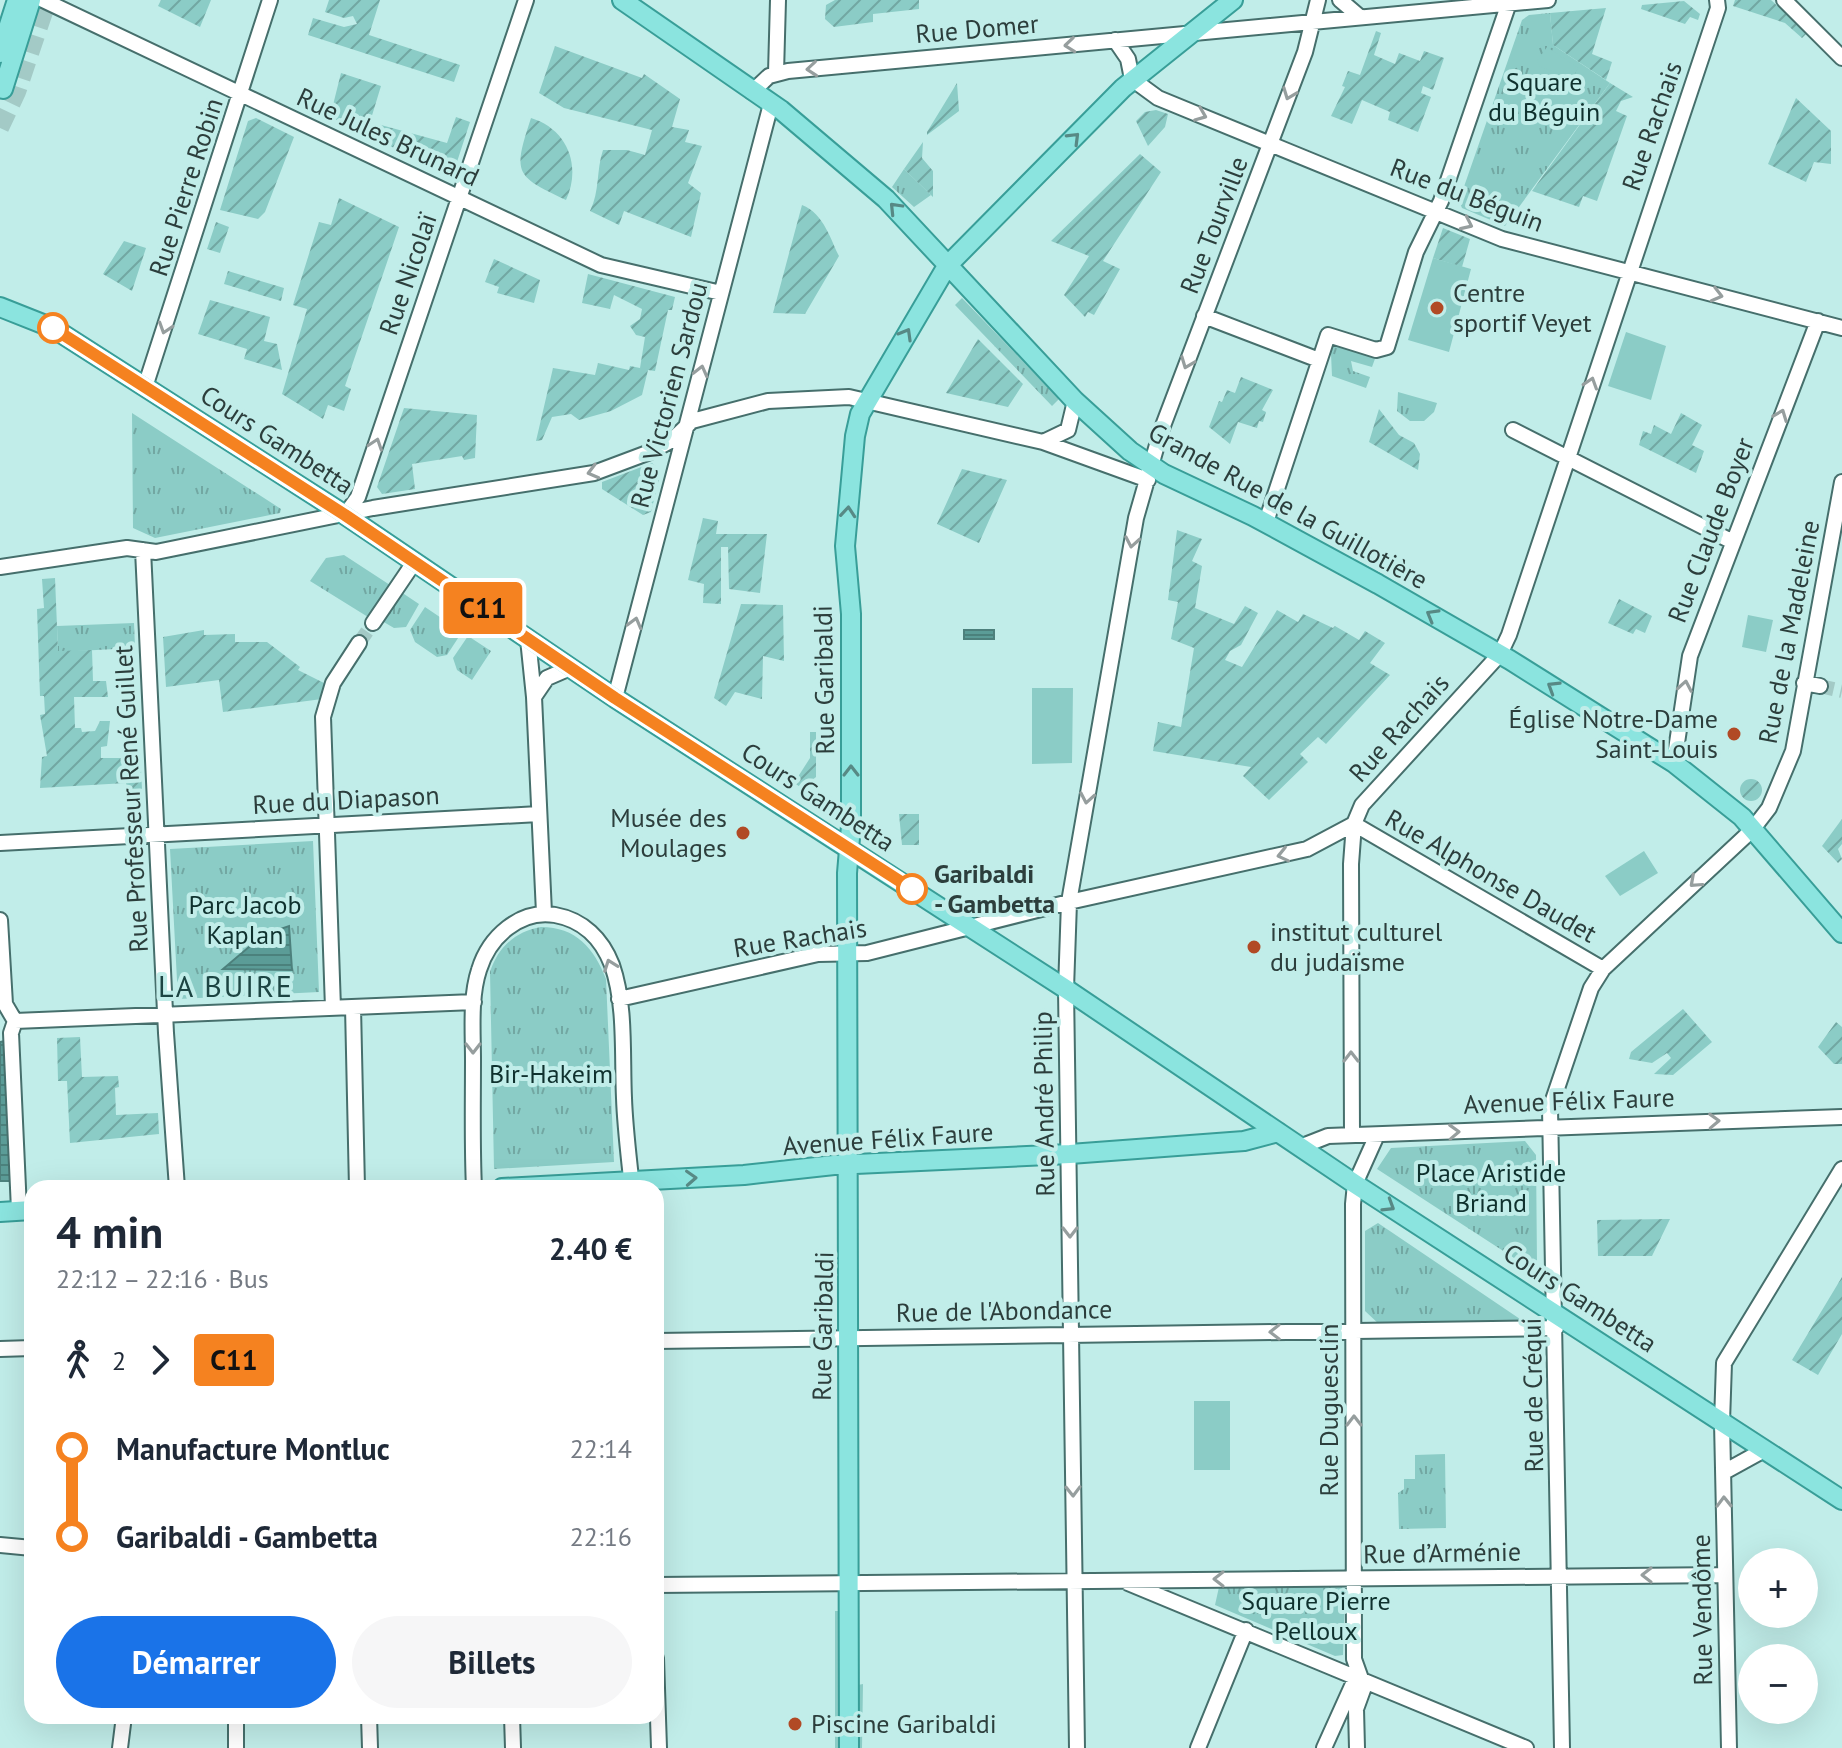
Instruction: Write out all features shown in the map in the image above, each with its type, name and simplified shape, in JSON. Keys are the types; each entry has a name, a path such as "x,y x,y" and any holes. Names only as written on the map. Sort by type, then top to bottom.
{"main road":[{"path":"0,53 17,0"},
{"path":"3,89 31,0"},
{"name":"Grande Rue de la Guillotière","path":"622,0 771,104 886,199 1075,401 1150,473 1266,522 1500,654 1674,763 1729,804 1842,933"},
{"name":"Rue Garibaldi","path":"849,1748 847,953 851,614 845,546 855,436 867,401 947,266 1132,79 1233,0"},
{"name":"Cours Gambetta","path":"0,307 53,328 345,515 615,698 1066,989 1556,1320 1842,1500"},
{"name":"Avenue Félix Faure","path":"664,1182 797,1172 849,1164 1070,1154 1244,1141 1278,1132"},
{"path":"0,1212 24,1210"}],"street":[{"name":"Rue Jules Brunard","path":"43,0 601,265 721,293"},
{"name":"Rue Pierre Robin","path":"145,387 270,0"},
{"name":"Rue Nicolaï","path":"345,515 358,497 526,0"},
{"path":"752,92 763,79 776,73 778,0"},
{"name":"Rue Tourville","path":"1150,473 1161,431 1305,52 1318,0"},
{"path":"1340,0 1360,17"},
{"name":"Rue Domer","path":"776,73 1194,30 1548,0"},
{"name":"Rue Rachais","path":"619,999 818,954 867,953 1069,902 1307,849 1354,824 1362,805 1500,654 1718,8 1717,0"},
{"path":"1784,0 1842,58"},
{"path":"1266,522 1328,335 1376,350 1387,347 1416,252 1437,212 1510,2"},
{"path":"1115,40 1128,59 1132,79"},
{"name":"Rue du Béguin","path":"1132,79 1158,98 1502,239 1842,328"},
{"name":"Rue Victorien Sardou","path":"615,698 771,104"},
{"path":"1204,316 1319,360"},
{"name":"Rue Claude Boyer","path":"1674,763 1690,656 1731,541 1818,321"},
{"name":"Grande Rue de la Guillotière","path":"0,567 127,548 156,552 345,515 594,473 650,452 672,440 692,421 768,401 838,396 867,401 1043,442 1150,473"},
{"path":"1043,442 1068,430 1075,401"},
{"path":"1513,430 1731,541"},
{"name":"Rue André Philip","path":"1077,1748 1066,989 1069,902 1136,518 1150,473"},
{"name":"Rue de la Madeleine","path":"1752,830 1769,808 1793,751 1838,518 1842,482"},
{"name":"Rue Professeur René Guillet","path":"143,550 176,1180"},
{"path":"373,623 415,561"},
{"path":"528,639 534,697 544,913"},
{"path":"333,1008 323,717 333,683 359,643"},
{"path":"534,697 547,678 570,668"},
{"path":"1804,683 1820,686"},
{"name":"Rue du Diapason","path":"0,843 539,814"},
{"path":"1352,1135 1351,864 1354,824"},
{"name":"Rue Alphonse Daudet","path":"1354,824 1603,969"},
{"name":"Rue de Créqui","path":"1562,1748 1550,1128 1552,1101 1591,988 1603,969 1752,830"},
{"path":"474,1180 474,1002 478,972 490,945 512,925 544,913 575,922 599,940 612,965 619,999 626,1156 631,1180"},
{"path":"0,920 6,1010 15,1021"},
{"path":"15,1021 474,1002"},
{"path":"353,1007 357,1180"},
{"path":"15,1021 11,1037 24,1187"},
{"name":"Avenue Félix Faure","path":"1300,1147 1328,1136 1842,1117"},
{"name":"Rue Duguesclin","path":"1357,1748 1356,1709 1364,1681 1354,1578 1355,1184 1377,1135"},
{"name":"Rue Vendôme","path":"1729,1748 1722,1422 1724,1363 1842,1169"},
{"path":"1353,1331 1556,1320"},
{"name":"Rue de l'Abondance","path":"664,1341 1353,1331"},
{"path":"0,1349 24,1348"},
{"path":"1724,1472 1764,1450"},
{"path":"0,1545 24,1547"},
{"name":"Rue d’Arménie","path":"664,1585 1725,1575"},
{"path":"1121,1579 1526,1748"},
{"path":"1159,1579 1160,1596"},
{"path":"1198,1748 1246,1630"},
{"path":"1324,1748 1364,1681"},
{"path":"120,1748 123,1724"},
{"path":"236,1724 236,1748"},
{"path":"369,1724 370,1748"},
{"path":"512,1724 513,1748"},
{"path":"658,1724 659,1748"}],"green space":[{"path":"161,0 211,0 200,27 158,6"},
{"path":"329,0 380,0 369,35 460,65 454,82 308,35 313,18 344,27 357,24 353,16 344,18 325,12"},
{"path":"835,0 919,0 919,9 873,14 873,22 834,27 825,19 826,5"},
{"path":"1735,0 1771,0 1807,33 1802,38 1785,23 1733,6"},
{"path":"1684,1 1700,14 1698,20 1690,17 1685,24 1641,9 1642,5"},
{"path":"1606,8 1592,54 1612,62 1606,80 1553,45 1550,13"},
{"name":"Square du Béguin","path":"1550,13 1553,45 1610,83 1505,226 1462,208 1459,201 1522,20 1529,15"},
{"path":"1376,31 1381,33 1374,55 1395,64 1399,53 1420,61 1424,51 1444,58 1433,90 1423,86 1421,93 1431,97 1418,132 1388,120 1390,112 1362,100 1352,124 1331,116 1345,87 1342,86 1348,71 1360,75"},
{"path":"555,46 642,78 644,74 680,99 672,127 689,130 685,142 702,146 688,183 701,193 691,237 624,211 619,225 590,211 603,150 627,150 645,155 652,130 564,108 539,93"},
{"path":"1547,47 1578,68 1572,79 1539,66 1537,61"},
{"path":"341,73 381,86 370,122 447,143 456,117 470,122 455,168 444,172 330,117"},
{"path":"957,83 959,111 927,135 927,132"},
{"path":"1610,83 1633,97 1621,101 1616,111 1627,116 1597,201 1583,196 1579,207 1532,191"},
{"path":"1796,98 1831,131 1831,164 1814,162 1806,182 1768,164"},
{"path":"1156,110 1168,114 1165,127 1148,146 1136,121 1145,112"},
{"path":"256,118 294,137 265,212 258,219 220,210 248,121"},
{"path":"531,118 554,131 568,150 572,174 566,200 536,185 522,171 520,162"},
{"path":"923,142 922,158 933,171 933,197 904,169"},
{"path":"1140,154 1161,172 1103,261 1120,269 1094,315 1088,312 1085,317 1064,295 1089,256 1051,241"},
{"path":"904,169 931,195 914,207 892,187"},
{"path":"339,198 399,227 345,386 351,389 344,411 328,405 323,419 282,394 307,309 293,305 319,222 331,225"},
{"path":"802,205 822,221 839,256 805,314 773,313"},
{"path":"216,222 229,227 220,253 207,249"},
{"path":"1443,228 1470,239 1462,267 1433,258"},
{"path":"124,241 146,248 132,291 103,274"},
{"path":"1433,258 1471,269 1449,352 1408,340"},
{"path":"494,259 540,280 534,303 497,293 499,287 485,282"},
{"path":"228,271 284,288 281,301 224,284"},
{"path":"588,274 675,297 672,310 668,310 655,371 648,370 642,395 611,411 579,420 571,414 552,417 542,440 536,441 553,368 595,375 598,363 629,370 630,366 640,368 645,337 636,335 630,326 640,319 642,309 614,295 610,309 582,303"},
{"path":"962,298 1059,399 1052,406 955,305"},
{"path":"210,300 270,317 264,341 277,344 282,370 244,359 247,349 198,334"},
{"path":"1626,332 1666,346 1651,400 1608,386"},
{"path":"978,339 1023,384 1008,407 946,393"},
{"path":"1330,341 1376,356 1372,367 1351,361 1353,371 1370,377 1366,388 1332,376 1331,354 1327,352"},
{"path":"1241,377 1273,390 1262,410 1266,412 1263,422 1259,421 1257,428 1238,422 1230,444 1209,427 1219,401 1222,402 1227,390 1235,393"},
{"path":"1398,392 1437,403 1434,412 1424,421 1410,421 1397,411"},
{"path":"404,408 477,415 475,458 464,460 462,456 412,464 415,489 382,494 377,487"},
{"path":"1379,409 1399,435 1414,443 1420,454 1418,470 1369,442"},
{"path":"132,413 281,509 280,513 155,538 133,528"},
{"path":"1681,413 1702,425 1692,445 1704,451 1696,473 1639,445 1643,431 1651,434 1654,425 1671,434"},
{"path":"652,463 661,471 651,512 643,515 602,489 602,482"},
{"path":"962,469 1007,480 979,543 937,524"},
{"path":"703,518 718,521 716,534 767,534 760,593 729,589 728,547 721,547 721,604 703,603 704,584 688,580"},
{"path":"1177,530 1202,539 1192,561 1202,566 1195,608 1234,624 1245,606 1258,613 1241,645 1230,651 1225,660 1242,667 1277,610 1298,622 1303,614 1333,628 1335,626 1359,640 1365,631 1385,643 1370,663 1390,675 1326,744 1318,737 1300,754 1308,762 1269,800 1243,776 1251,767 1153,751 1158,722 1181,727 1194,648 1171,639 1178,602 1168,600"},
{"path":"344,555 390,585 368,617 310,581 326,558"},
{"path":"55,578 58,651 92,650 93,681 106,681 108,697 74,697 75,728 81,728 82,732 95,731 100,721 110,721 107,746 101,747 101,758 130,758 131,749 140,749 142,789 127,790 126,783 40,788 42,757 47,756 40,715 45,714 44,696 40,696 37,609 44,608 42,579"},
{"path":"401,592 419,604 406,627 394,628 382,621"},
{"path":"1619,599 1652,616 1645,633 1636,629 1633,634 1608,623"},
{"path":"741,604 783,605 784,661 763,656 762,699 735,692 726,706 714,698"},
{"path":"425,607 462,632 447,655 437,657 415,642 410,630"},
{"path":"1748,615 1773,620 1766,652 1742,647"},
{"path":"134,623 135,648 58,652 57,626"},
{"path":"204,630 204,635 235,634 235,642 267,642 300,667 298,670 326,684 322,699 223,712 219,680 166,687 163,637"},
{"path":"468,636 491,651 472,680 457,670 453,658"},
{"path":"1032,688 1073,688 1072,763 1032,764"},
{"path":"810,732 816,732 816,777 802,788 794,783 810,758"},
{"path":"1751,779 1759,782 1762,790 1759,798 1751,801 1743,798 1740,790 1743,782"},
{"path":"899,814 919,814 919,845 902,845"},
{"path":"1842,819 1842,844 1838,849 1842,859 1838,863 1822,846"},
{"name":"Parc Jacob Kaplan","path":"313,841 319,992 178,999 170,849"},
{"path":"1644,851 1658,873 1620,896 1605,876"},
{"name":"Bir-Hakeim","path":"541,927 564,931 582,941 596,958 606,979 614,1162 494,1169 490,972 509,942 524,932"},
{"path":"1683,1009 1712,1042 1673,1075 1654,1074 1671,1058 1667,1053 1652,1063 1629,1059 1631,1052"},
{"path":"1836,1022 1842,1027 1842,1064 1834,1064 1818,1047"},
{"path":"80,1037 82,1077 118,1076 116,1115 158,1113 159,1134 70,1143 67,1081 58,1081 57,1038"},
{"name":"Place Aristide Briand","path":"1525,1141 1536,1155 1537,1264 1528,1267 1377,1169 1391,1148"},
{"path":"1670,1219 1652,1256 1598,1256 1597,1220"},
{"name":"Place Aristide Briand","path":"1378,1223 1520,1319 1519,1322 1380,1325 1365,1311 1365,1231"},
{"path":"1842,1277 1842,1334 1818,1375 1792,1360"},
{"path":"1194,1401 1230,1401 1230,1470 1194,1470"},
{"path":"1445,1454 1446,1528 1399,1529 1398,1493 1404,1489 1404,1479 1415,1479 1415,1455"},
{"name":"Square Pierre Pelloux","path":"1219,1587 1342,1587 1345,1594 1343,1655 1335,1656 1215,1605"},
{"path":"835,1611 840,1611 840,1748 835,1748"},
{"path":"863,1684 862,1748 858,1748 858,1685"}],"shaded area":[{"path":"964,630 994,630 994,639 964,639"},
{"path":"289,926 292,970 223,969 263,935"},
{"path":"5,1041 11,1181 0,1181 0,1042"}],"tunnel":[{"path":"0,128 17,92 48,0"},
{"path":"359,643 373,623"},
{"path":"1820,686 1842,691"}],"bus line":[{"name":"C11","path":"53,328 345,515 615,698 912,889"}],"place":[{"name":"Centre sportif Veyet","path":"1437,308"},
{"name":"Église Notre-Dame Saint-Louis","path":"1734,734"},
{"name":"Musée des Moulages","path":"743,833"},
{"name":"Garibaldi - Gambetta","path":"912,889"},
{"name":"institut culturel du judaïsme","path":"1254,947"},
{"name":"Piscine Garibaldi","path":"795,1724"}],"district":[{"name":"LA BUIRE","path":"226,987"}]}
